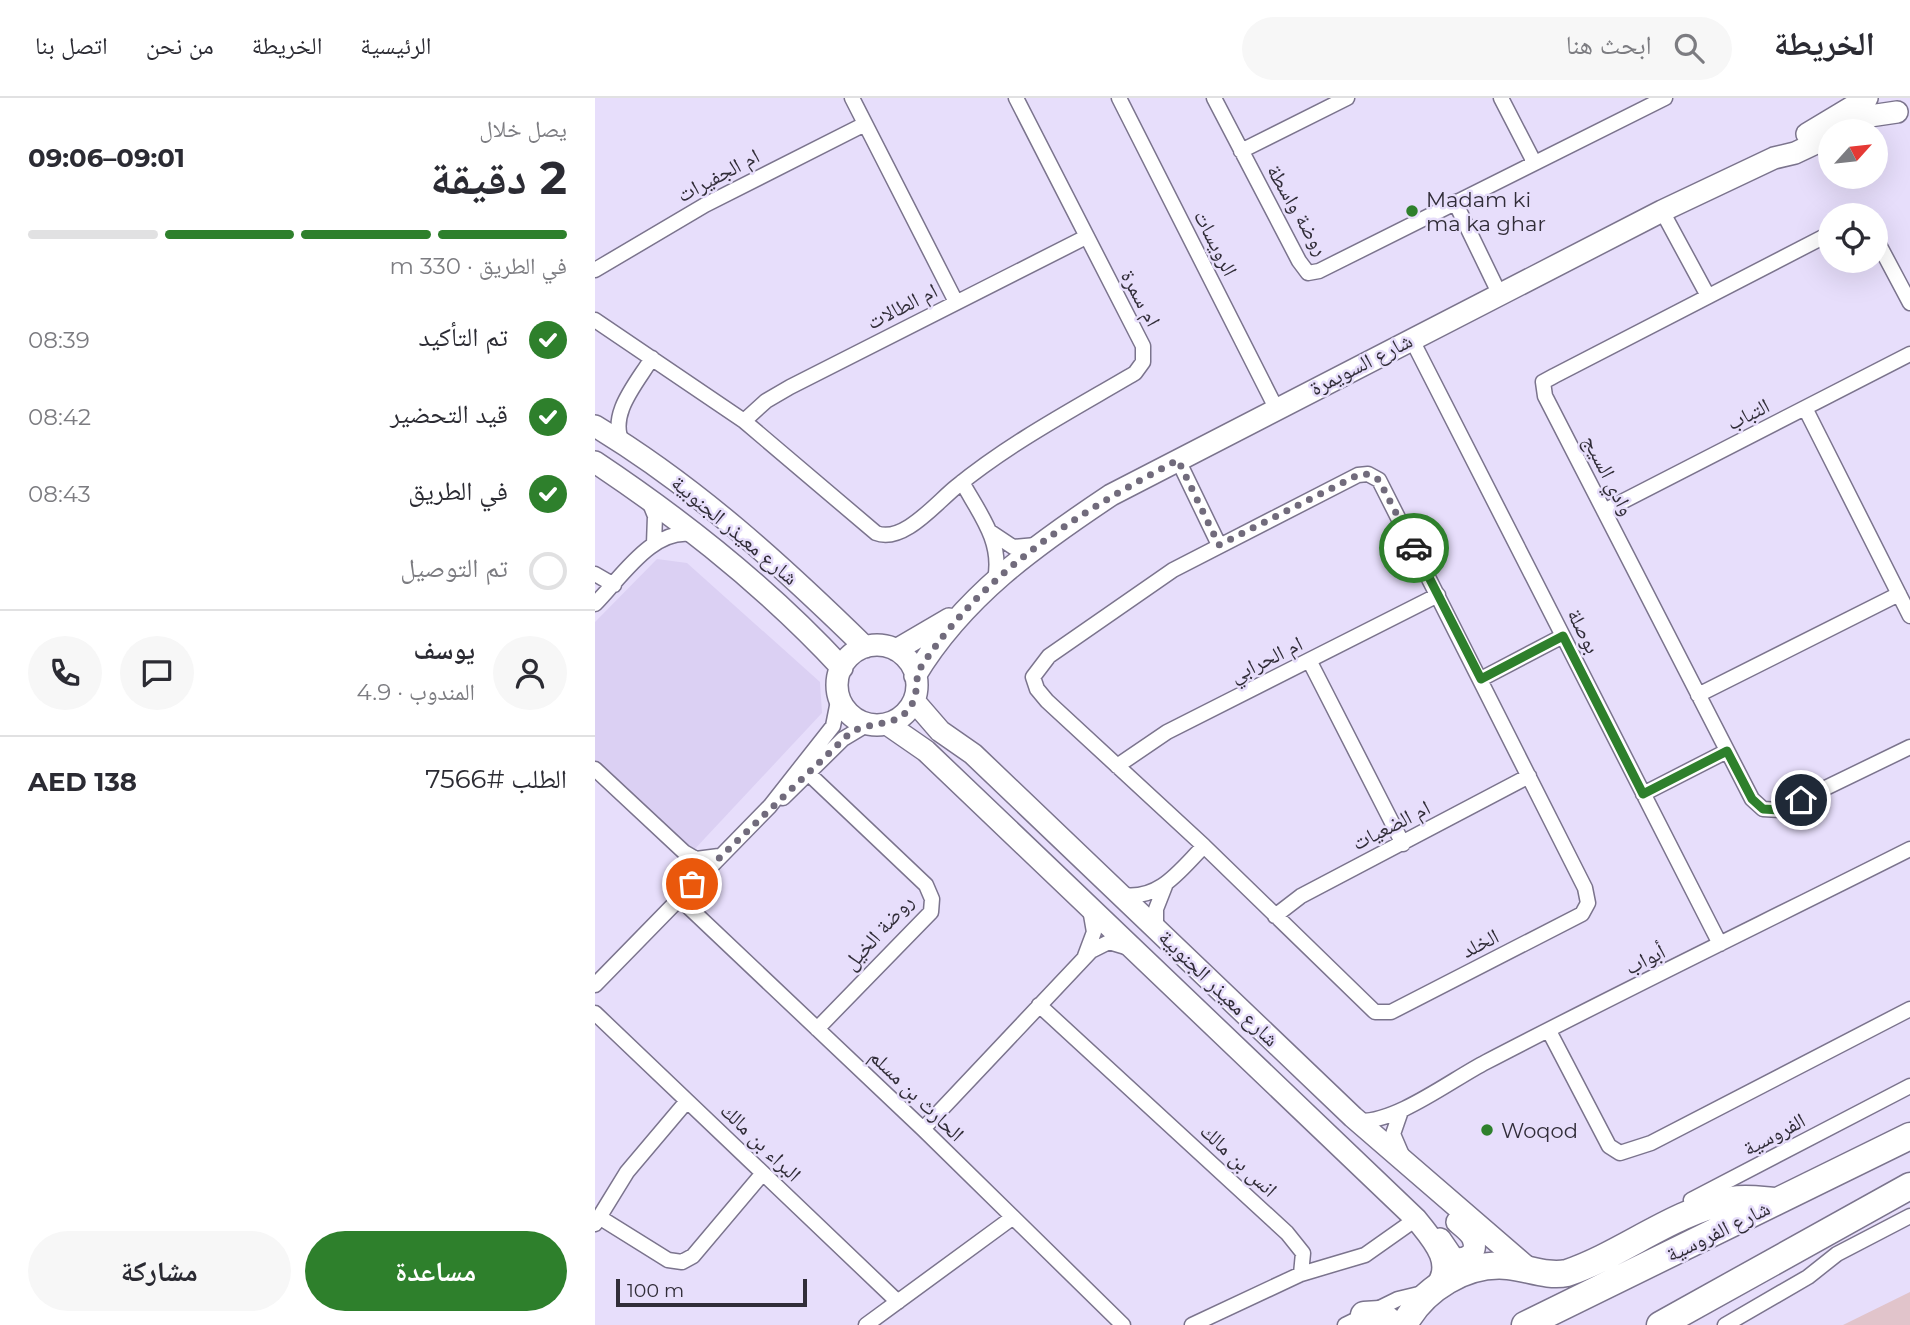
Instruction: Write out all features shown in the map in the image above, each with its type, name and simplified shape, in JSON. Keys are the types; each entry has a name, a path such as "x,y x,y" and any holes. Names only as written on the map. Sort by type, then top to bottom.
{"highway":[{"name":"شارع الفروسية","path":"1531,1323 1910,1136"},
{"path":"1660,1325 1910,1186"},
{"path":"1404,1325 1414,1307 1432,1290 1480,1268 1500,1266 1547,1274 1567,1273 1665,1225 1734,1200 1779,1201"},
{"path":"1355,1320 1380,1314 1394,1325"}],"street":[{"path":"852,98 955,302"},
{"name":"ام سمرة","path":"595,320 744,421 876,533 887,537 901,533 962,482 1021,440 1135,373 1143,362 1143,346 1016,98"},
{"path":"1121,102 1138,98"},
{"name":"روضة واسطة","path":"1214,98 1299,261 1308,273 1319,271 1665,98"},
{"path":"1501,98 1534,162"},
{"name":"شارع السويمرة","path":"1774,158 1790,144 1867,98"},
{"path":"1241,151 1343,99"},
{"name":"الرويسات","path":"1121,102 1276,408"},
{"path":"1864,119 1897,109"},
{"name":"ام الجفيرات","path":"595,271 705,205 865,124"},
{"name":"شارع السويمرة","path":"915,676 970,604 995,579 1037,544 1111,495 1411,338 1662,211 1774,158 1795,153 1818,142"},
{"path":"1455,202 1499,293"},
{"path":"1662,211 1708,296"},
{"name":"ام الطالات","path":"744,421 766,401 790,387 1086,237"},
{"name":"وادي السيج","path":"1818,240 1543,382 1545,396 1752,799 1763,809 1780,810 1910,747"},
{"path":"1888,262 1910,303"},
{"name":"بوصلة","path":"1411,338 1720,944"},
{"name":"التباب","path":"1604,511 1910,354"},
{"path":"624,446 617,428 624,405 652,358"},
{"path":"595,424 624,405"},
{"path":"1805,408 1910,616"},
{"name":"شارع معيذر الجنوبية","path":"595,424 686,488 757,544 865,647"},
{"path":"1178,460 1219,545"},
{"name":"شارع معيذر الجنوبية","path":"595,462 698,536 785,609 842,668"},
{"name":"الخلد","path":"1368,474 1379,480 1438,595 1585,888 1588,903 1582,914 1391,1012 1374,1012 1037,689 1033,677 1037,667 1103,617 1173,570 1358,475 1368,474"},
{"path":"962,482 989,531 998,556 995,579"},
{"path":"649,499 655,516 654,544"},
{"path":"989,531 1013,547 1028,548 1037,544"},
{"path":"595,604 654,544 674,534 698,536"},
{"path":"595,574 614,585"},
{"path":"1698,695 1899,594"},
{"name":"ام الحرابي","path":"1117,766 1167,732 1438,595"},
{"name":"شارع السويمرة","path":"896,650 920,638 970,604"},
{"path":"1481,679 1563,636"},
{"path":"595,985 769,806 833,726 842,668 853,653 865,647 881,645 896,650 910,663 915,676 913,701 903,715 843,738 809,774 769,806"},
{"path":"1310,662 1403,844"},
{"path":"839,696 848,711 878,724"},
{"name":"شارع معيذر الجنوبية","path":"913,701 940,731 973,754 1358,1121 1529,1269"},
{"name":"شارع معيذر الجنوبية","path":"878,724 926,751 1088,902 1416,1219 1435,1244 1443,1262 1442,1279 1432,1290"},
{"path":"1643,794 1727,751"},
{"path":"595,769 684,852 696,859 719,856"},
{"name":"روضة الخيل","path":"809,774 926,885 932,899 931,912 817,1028"},
{"name":"ام الضعيات","path":"1275,916 1301,896 1529,776"},
{"path":"1123,895 1150,894 1166,885 1203,846"},
{"name":"أبواب","path":"1358,1121 1380,1120 1401,1111 1486,1062 1910,849"},
{"path":"1156,927 1156,909 1166,885"},
{"name":"الحارث بن مسلم","path":"678,897 923,1129 1123,1325"},
{"path":"1084,957 1094,932 1088,902"},
{"path":"923,1129 1084,957 1109,942 1137,951"},
{"name":"انس بن مالك","path":"1039,1005 1297,1242 1303,1253 1301,1274"},
{"path":"1549,1031 1609,1146 1620,1153 1651,1143 1910,1009"},
{"name":"البراء بن مالك","path":"595,1013 898,1302"},
{"name":"الفروسية","path":"1665,1225 1673,1211 1683,1204 1910,1086"},
{"path":"687,1101 627,1172 597,1221 668,1260 682,1262 692,1256 763,1173"},
{"path":"1192,1325 1301,1274 1365,1255 1416,1219 1435,1232 1453,1258 1462,1260 1473,1253 1475,1244 1472,1236 1410,1168 1393,1134 1401,1111"},
{"path":"1725,1325 1808,1278 1837,1254 1910,1216"},
{"path":"866,1325 1012,1218"},
{"path":"1355,1320 1405,1296 1432,1290"}],"shaded area":[{"path":"657,559 687,563 820,682 822,713 692,852 680,858 595,773 595,622"},
{"path":"1910,1292 1910,1325 1843,1325"}],"way so far":[{"path":"692,884 769,806 791,792 849,734 868,724 893,722 907,711 917,688 915,676 970,604 995,579 1037,544 1111,495 1178,460 1219,545 1358,475 1368,474 1379,480 1414,548"}],"place":[{"name":"Madam ki ma ka ghar","path":"1412,211"},
{"name":"Woqod","path":"1487,1130"}],"route":[{"path":"1414,548 1481,679 1563,636 1643,794 1727,751 1752,799 1763,809 1780,810 1801,800"}]}
